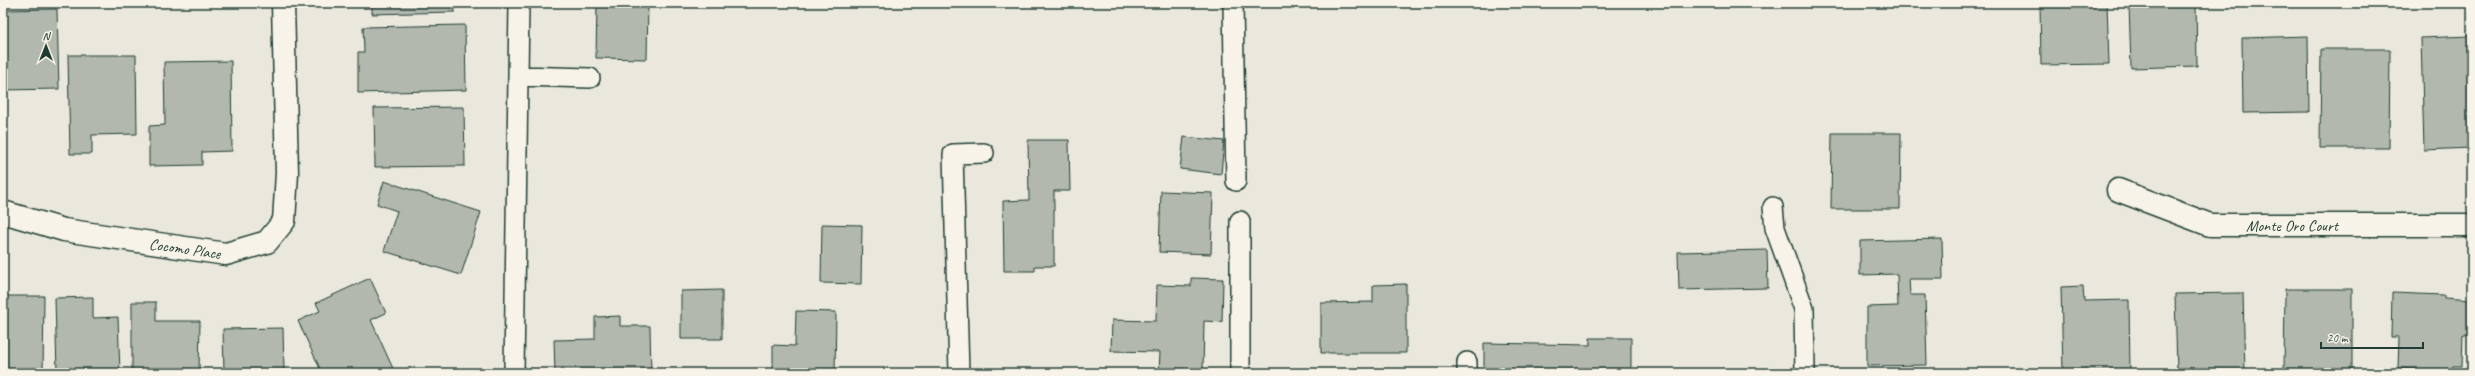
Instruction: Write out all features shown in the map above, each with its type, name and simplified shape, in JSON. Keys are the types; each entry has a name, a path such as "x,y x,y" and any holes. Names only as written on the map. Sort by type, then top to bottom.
{"street":[{"name":"Cocomo Place","path":"3,212 64,230 226,254 267,242 284,221 287,172 283,3"},
{"name":"Monte Oro Court","path":"2118,190 2210,225 2472,225"}],"lane":[{"path":"514,373 518,3"},
{"path":"1233,3 1236,181"},
{"path":"518,76 590,78"},
{"path":"959,373 953,154 984,153"},
{"path":"1773,207 1775,228 1804,309 1805,373"},
{"path":"1240,221 1240,373"}],"building":[{"path":"372,3 454,3 455,12 372,14"},
{"path":"597,3 648,3 647,59 596,58"},
{"path":"2040,3 2107,3 2109,64 2041,65"},
{"path":"2129,3 2196,3 2197,66 2131,68"},
{"path":"57,9 59,89 3,90 3,10"},
{"path":"465,25 466,90 358,93 358,52 364,52 363,27"},
{"path":"2308,36 2309,112 2243,113 2242,38"},
{"path":"2470,36 2472,148 2424,150 2421,38"},
{"path":"2321,49 2390,49 2389,148 2320,148"},
{"path":"68,55 136,55 137,134 92,135 92,154 70,154"},
{"path":"231,61 232,151 202,152 202,165 149,166 149,126 165,125 164,62"},
{"path":"464,107 465,166 375,167 374,108"},
{"path":"1832,133 1901,133 1900,209 1831,209"},
{"path":"1184,137 1224,141 1221,174 1180,169"},
{"path":"1028,140 1069,140 1070,191 1054,191 1054,266 1035,266 1035,271 1004,271 1003,201 1029,200"},
{"path":"384,181 481,212 461,275 384,251 397,211 377,204"},
{"path":"1161,191 1213,193 1211,254 1159,252"},
{"path":"822,224 862,225 861,284 821,283"},
{"path":"1942,239 1943,279 1909,279 1910,295 1925,295 1927,365 1867,366 1867,307 1898,306 1897,274 1860,275 1860,241"},
{"path":"1767,250 1768,288 1679,290 1678,252"},
{"path":"370,278 386,313 371,320 395,373 322,373 298,321 320,311 316,303"},
{"path":"1191,278 1223,279 1222,322 1204,321 1203,373 1159,373 1160,352 1111,351 1112,320 1156,321 1157,285 1191,286"},
{"path":"1406,284 1406,353 1321,353 1321,303 1373,302 1373,285"},
{"path":"2083,286 2084,301 2129,300 2130,373 2063,373 2061,287"},
{"path":"2285,289 2352,289 2352,373 2284,373"},
{"path":"722,290 722,339 681,339 681,291"},
{"path":"2243,293 2245,373 2177,373 2175,294"},
{"path":"2392,293 2444,295 2444,298 2471,300 2471,335 2463,335 2462,366 2453,366 2452,373 2417,373 2417,369 2398,368 2399,337 2391,337"},
{"path":"6,296 44,296 43,373 3,373 3,305 6,305"},
{"path":"93,297 93,318 118,317 120,373 57,373 55,298"},
{"path":"132,302 156,302 156,321 200,321 199,373 132,373"},
{"path":"796,311 836,312 835,373 773,373 773,345 795,346"},
{"path":"620,316 620,326 650,326 651,373 555,373 554,340 595,339 595,317"},
{"path":"283,328 284,373 224,373 223,329"},
{"path":"1590,338 1631,338 1631,373 1484,373 1484,343 1590,345"}]}
